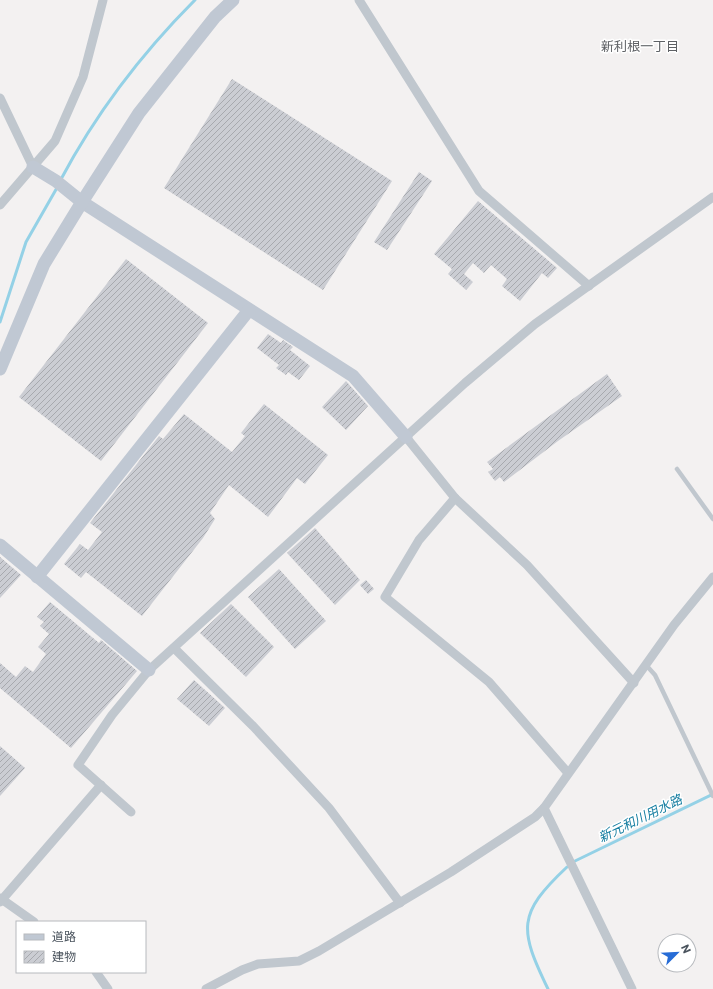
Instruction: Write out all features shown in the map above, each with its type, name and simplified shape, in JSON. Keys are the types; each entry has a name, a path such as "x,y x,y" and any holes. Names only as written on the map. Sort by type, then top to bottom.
{"street":[{"path":"0,205 55,141 83,77 102,0"},
{"path":"0,369 44,264 82,202 139,113 215,17 233,0"},
{"path":"359,0 479,191 589,286"},
{"path":"0,98 33,167 56,181 82,202 352,376 406,437 455,498 527,565 634,683"},
{"path":"131,812 78,765 112,715 149,670 465,383 535,324 713,198"},
{"path":"37,577 249,310"},
{"path":"455,498 419,540 385,597 489,682 568,773"},
{"path":"0,545 149,670"},
{"path":"206,989 242,970 258,964 299,961 400,903 519,830 535,818 544,808 674,625 713,577"},
{"path":"174,648 253,726 329,808 400,903"},
{"path":"32,921 1,900 101,785"},
{"path":"544,808 632,989"},
{"path":"97,973 108,989"}],"lane":[{"path":"677,469 713,519"},
{"path":"646,665 656,675 713,796"}],"building":[{"path":"232,79 392,181 323,290 164,188"},
{"path":"419,172 432,181 387,250 374,242"},
{"path":"478,201 557,268 548,278 542,273 520,301 502,286 507,279 491,265 484,273 473,263 464,274 473,282 466,290 448,274 452,269 434,254"},
{"path":"126,259 208,323 101,461 19,397"},
{"path":"268,334 281,343 283,340 293,347 290,350 310,366 299,380 288,372 286,375 276,368 279,365 257,348"},
{"path":"607,374 622,396 558,441 504,482 500,477 495,481 488,472 493,469 487,462"},
{"path":"346,381 368,406 346,430 322,407"},
{"path":"264,404 328,455 305,484 297,478 268,517 229,485 210,513 215,519 203,538 142,616 86,572 81,578 64,564 80,544 88,550 102,532 90,523 159,436 163,439 184,414 232,452 245,436 241,433"},
{"path":"315,528 360,580 335,605 287,553"},
{"path":"0,557 21,575 0,598"},
{"path":"279,569 326,621 295,649 248,597"},
{"path":"366,580 374,589 368,594 360,585"},
{"path":"50,602 99,643 101,640 137,671 71,748 0,688 0,663 16,677 25,666 33,672 46,654 38,647 49,634 40,626 44,622 37,617"},
{"path":"231,604 274,647 246,677 200,633"},
{"path":"194,680 225,708 209,726 177,699"},
{"path":"0,746 25,768 0,796"}],"waterway":[{"path":"60,181 88,132 138,63 156,41 195,0"},
{"path":"0,322 26,242 58,186"},
{"name":"新元和川用水路","path":"575,861 713,794"},
{"name":"新元和川用水路","path":"548,989 532,951 528,936 528,923 531,910 539,897 567,867"}],"district":[{"name":"新利根一丁目","path":"640,46"}]}
